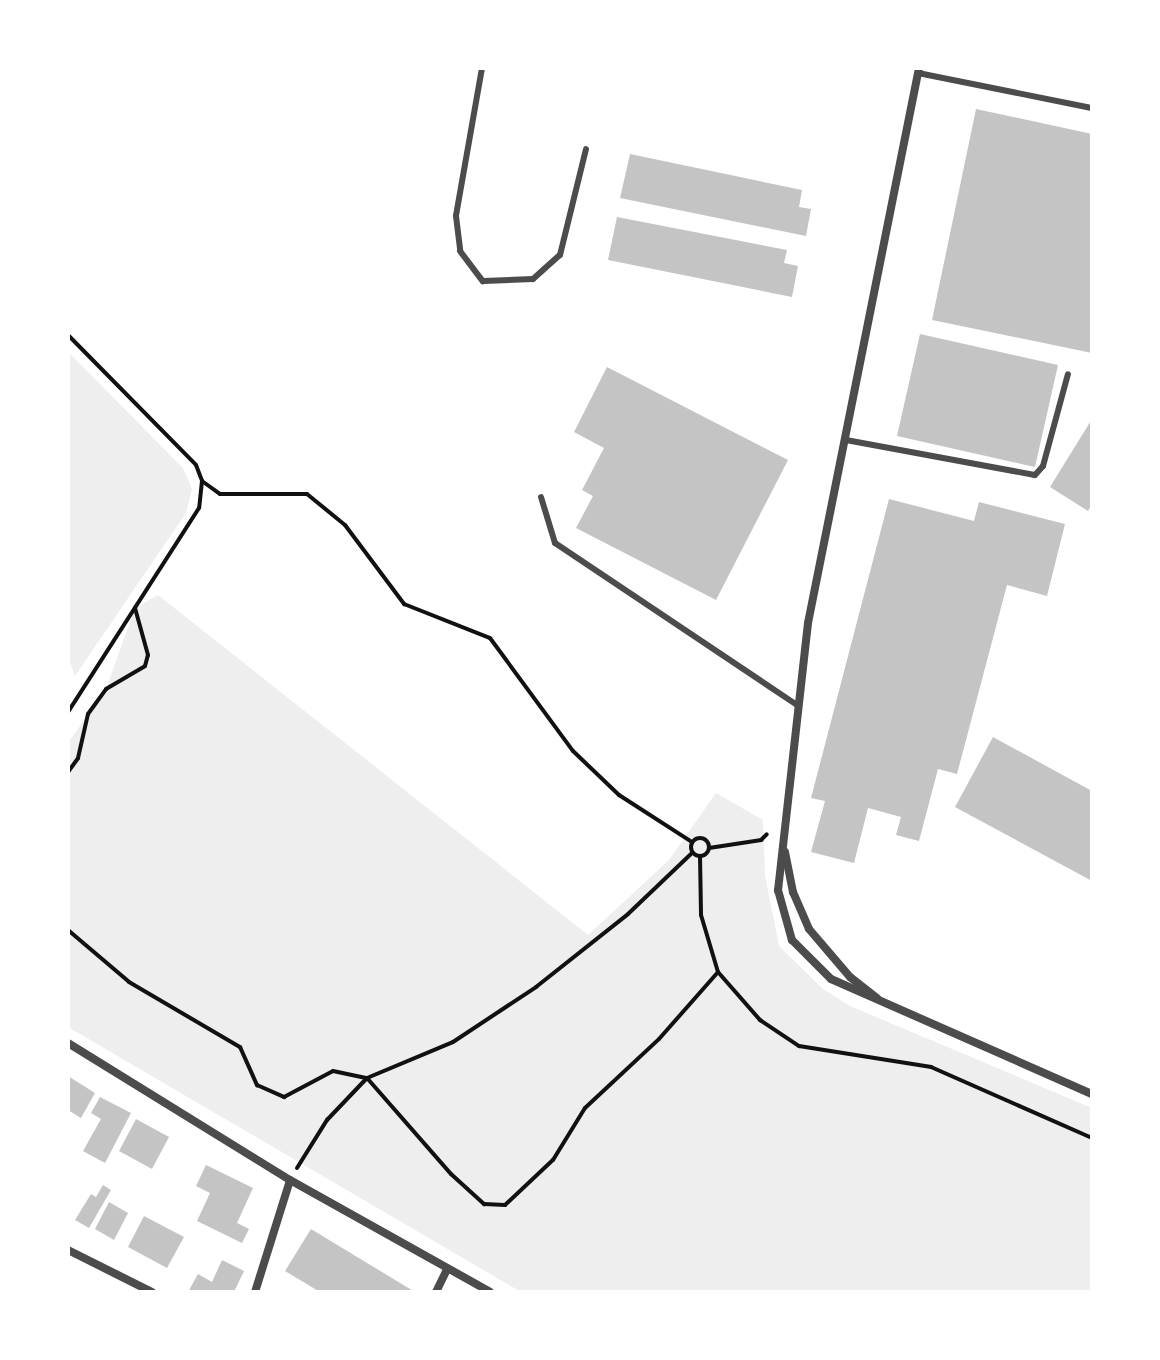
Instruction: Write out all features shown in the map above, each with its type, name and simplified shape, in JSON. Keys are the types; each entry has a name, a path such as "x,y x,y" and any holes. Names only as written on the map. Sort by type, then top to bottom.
{"street":[{"path":"918,70 797,705 778,890 792,940 831,979 1092,1094"},
{"path":"783,841 793,892 809,929 850,977 891,1008"},
{"path":"68,1043 290,1180 490,1292"},
{"path":"255,1292 290,1180"},
{"path":"68,1250 152,1292"},
{"path":"436,1292 447,1269"}],"lane":[{"path":"482,68 456,216 460,251 483,281 533,279 560,255 586,149"},
{"path":"918,70 1092,108"},
{"path":"846,440 1035,475 1043,466 1068,374"},
{"path":"541,497 555,543 797,705"}],"path":[{"path":"68,335 196,465 202,481 199,508 68,712"},
{"path":"202,481 220,494 307,494 345,525 404,604 490,638 573,751 619,795 692,842"},
{"path":"68,772 78,758 88,714 106,689 145,666 148,655 135,608"},
{"path":"783,819 761,840 709,848 700,856 701,915 718,972 760,1020 799,1046 931,1067 1092,1138"},
{"path":"692,842 702,838 709,848"},
{"path":"290,1180 327,1120 367,1078 453,1042 536,987 628,914 692,853 692,842"},
{"path":"692,853 700,856"},
{"path":"68,930 129,982 240,1047 257,1085 284,1097 333,1071 367,1078 451,1174 484,1204 505,1205 553,1160 585,1108 659,1039 718,972"}],"shaded area":[{"path":"68,352 183,468 192,489 186,513 75,676 68,657"},
{"path":"158,595 588,935 669,860 716,793 763,820 765,875 779,946 823,989 850,1006 1092,1108 1092,1292 521,1292 68,1027 68,743 106,689 135,608"}],"building":[{"path":"976,109 1092,134 1092,353 932,320"},
{"path":"630,154 802,190 799,207 811,209 806,236 620,198"},
{"path":"617,217 787,250 784,263 798,266 792,297 608,260"},
{"path":"920,334 1058,365 1035,467 897,436"},
{"path":"607,367 788,460 716,600 576,528 593,496 582,490 604,448 574,432"},
{"path":"1092,419 1092,504 1088,511 1050,487"},
{"path":"889,499 974,521 979,502 1065,524 1047,596 1007,585 957,774 938,769 919,841 896,835 901,817 868,808 854,863 811,852 825,801 811,798"},
{"path":"993,737 1092,791 1092,881 955,807"},
{"path":"68,1076 95,1093 81,1118 68,1110"},
{"path":"100,1097 131,1113 105,1163 83,1151 101,1119 91,1113"},
{"path":"136,1119 169,1137 152,1169 119,1151"},
{"path":"206,1165 253,1188 237,1223 249,1229 242,1243 197,1221 210,1193 196,1186"},
{"path":"103,1185 111,1190 89,1228 75,1220 91,1194 96,1197"},
{"path":"109,1202 128,1213 114,1240 95,1229"},
{"path":"144,1216 184,1237 167,1268 128,1247"},
{"path":"311,1229 415,1292 320,1292 285,1271"},
{"path":"222,1260 244,1271 234,1292 188,1292 198,1274 212,1282"}]}
